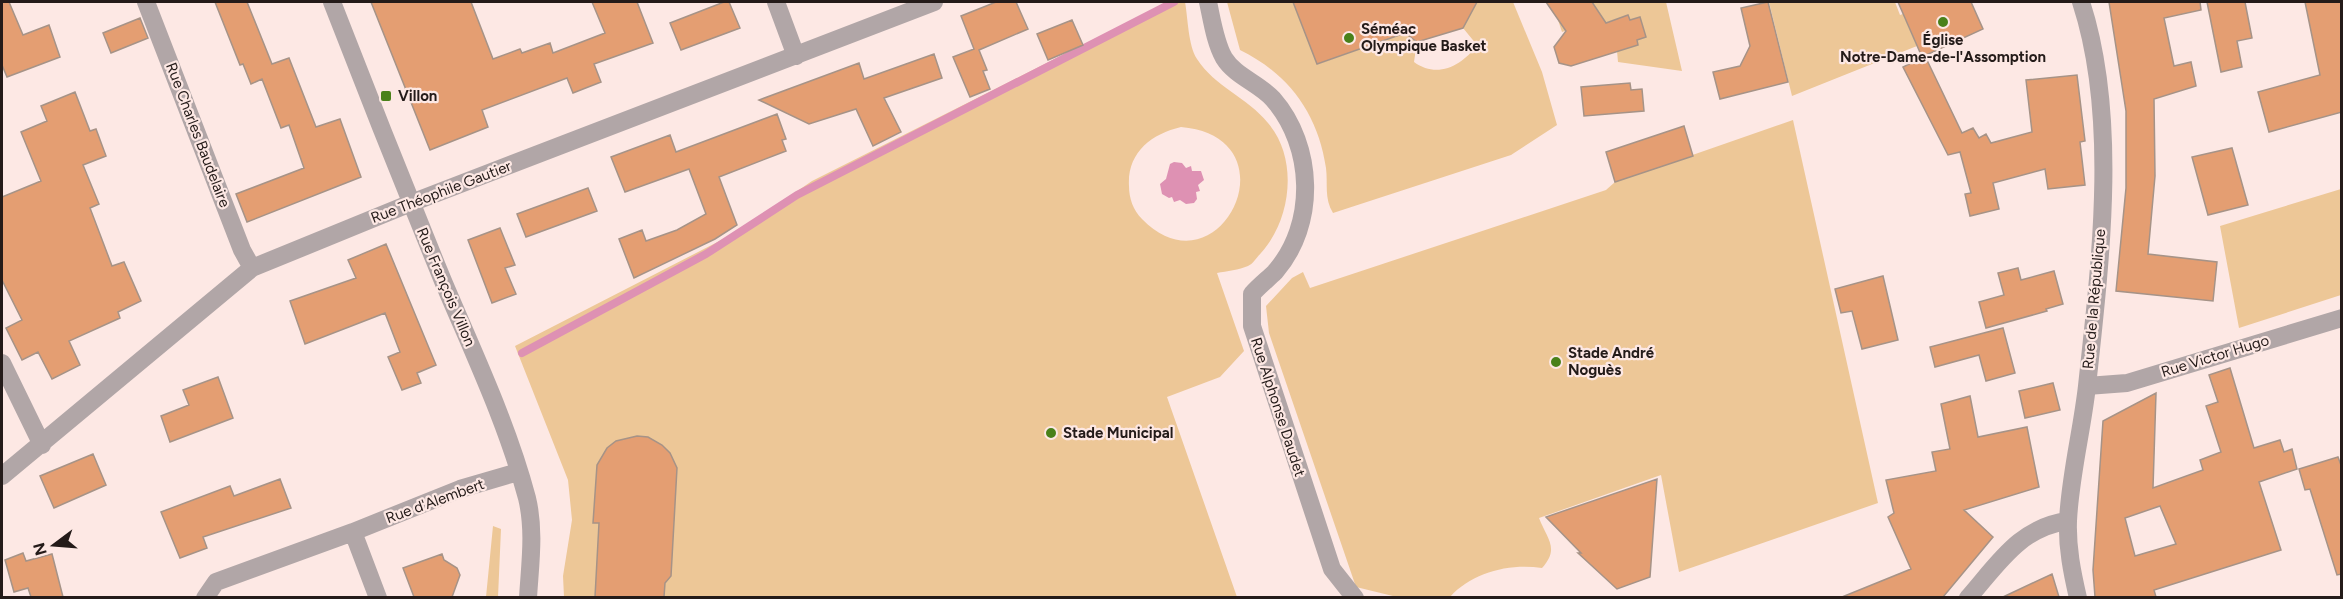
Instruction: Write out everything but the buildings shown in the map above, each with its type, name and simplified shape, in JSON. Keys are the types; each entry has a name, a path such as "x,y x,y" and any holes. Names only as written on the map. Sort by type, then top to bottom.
{"street":[{"name":"Rue Charles Baudelaire","path":"146,2 242,250 252,268"},
{"name":"Rue François Villon","path":"332,2 487,387 527,499 532,538 528,597"},
{"path":"776,2 796,56"},
{"name":"Rue Théophile Gautier","path":"2,476 252,268 411,203 934,2"},
{"name":"Rue Alphonse Daudet","path":"1208,2 1225,59 1273,98 1288,120 1299,144 1306,177 1304,211 1293,242 1276,271 1252,294 1252,326 1332,569 1355,597"},
{"name":"Rue de la République","path":"2078,597 2070,563 2068,521 2087,386 2102,209 2102,106 2086,20 2080,2"},
{"name":"Rue Victor Hugo","path":"2087,386 2127,382 2342,318"},
{"path":"2,363 42,445"},
{"name":"Rue d'Alembert","path":"205,597 216,582 353,532 460,489 518,472"},
{"path":"1968,597 2022,538 2050,524 2068,521"},
{"path":"353,532 378,597"}],"shaded area":[{"path":"1168,2 1185,2 1190,39 1197,59 1204,69 1251,106 1268,123 1278,138 1287,171 1285,207 1271,239 1250,265 1217,273 1244,351 1220,377 1167,397 1237,597 564,597 563,576 572,520 568,480 515,346 737,232 812,181","holes":["1181,127 1216,137 1235,157 1240,181 1234,206 1219,227 1197,239 1171,238 1142,219 1134,208 1129,190 1129,174 1132,164 1143,147 1170,130"]},
{"path":"1227,2 1293,2 1318,64 1405,33 1417,42 1414,62 1423,67 1440,70 1457,64 1477,45 1463,28 1477,2 1513,2 1542,72 1557,125 1511,155 1333,213 1327,196 1326,168 1322,148 1308,113 1287,84 1273,71 1240,50"},
{"path":"1592,2 1666,2 1682,71 1618,62 1617,51 1638,45 1637,40 1646,37 1640,17 1630,20 1628,15 1599,25 1596,20 1562,32 1557,17"},
{"path":"1769,2 1895,2 1917,46 1792,96"},
{"name":"Stade André Noguès","path":"1793,120 1878,503 1679,572 1661,475 1539,518 1551,549 1542,568 1517,567 1492,571 1469,581 1450,597 1397,597 1356,587 1269,333 1266,306 1292,278 1303,272 1310,288 1606,190 1615,182"},
{"path":"1182,163 1186,168 1191,166 1192,171 1201,171 1204,180 1198,185 1200,191 1196,192 1197,199 1194,203 1186,204 1180,200 1174,202 1172,197 1169,198 1162,194 1160,184 1166,179 1170,164"},
{"path":"2341,189 2341,295 2239,328 2220,226"},
{"path":"493,526 501,529 498,597 486,597"}],"waterway":[{"path":"522,353 706,254 797,195 1174,2"}],"place":[{"name":"Église Notre-Dame-de-l'Assomption","path":"1943,22"},
{"name":"Séméac Olympique Basket","path":"1349,38"},
{"name":"Villon","path":"386,96"},
{"name":"Stade André Noguès","path":"1556,362"},
{"name":"Stade Municipal","path":"1051,433"}]}
